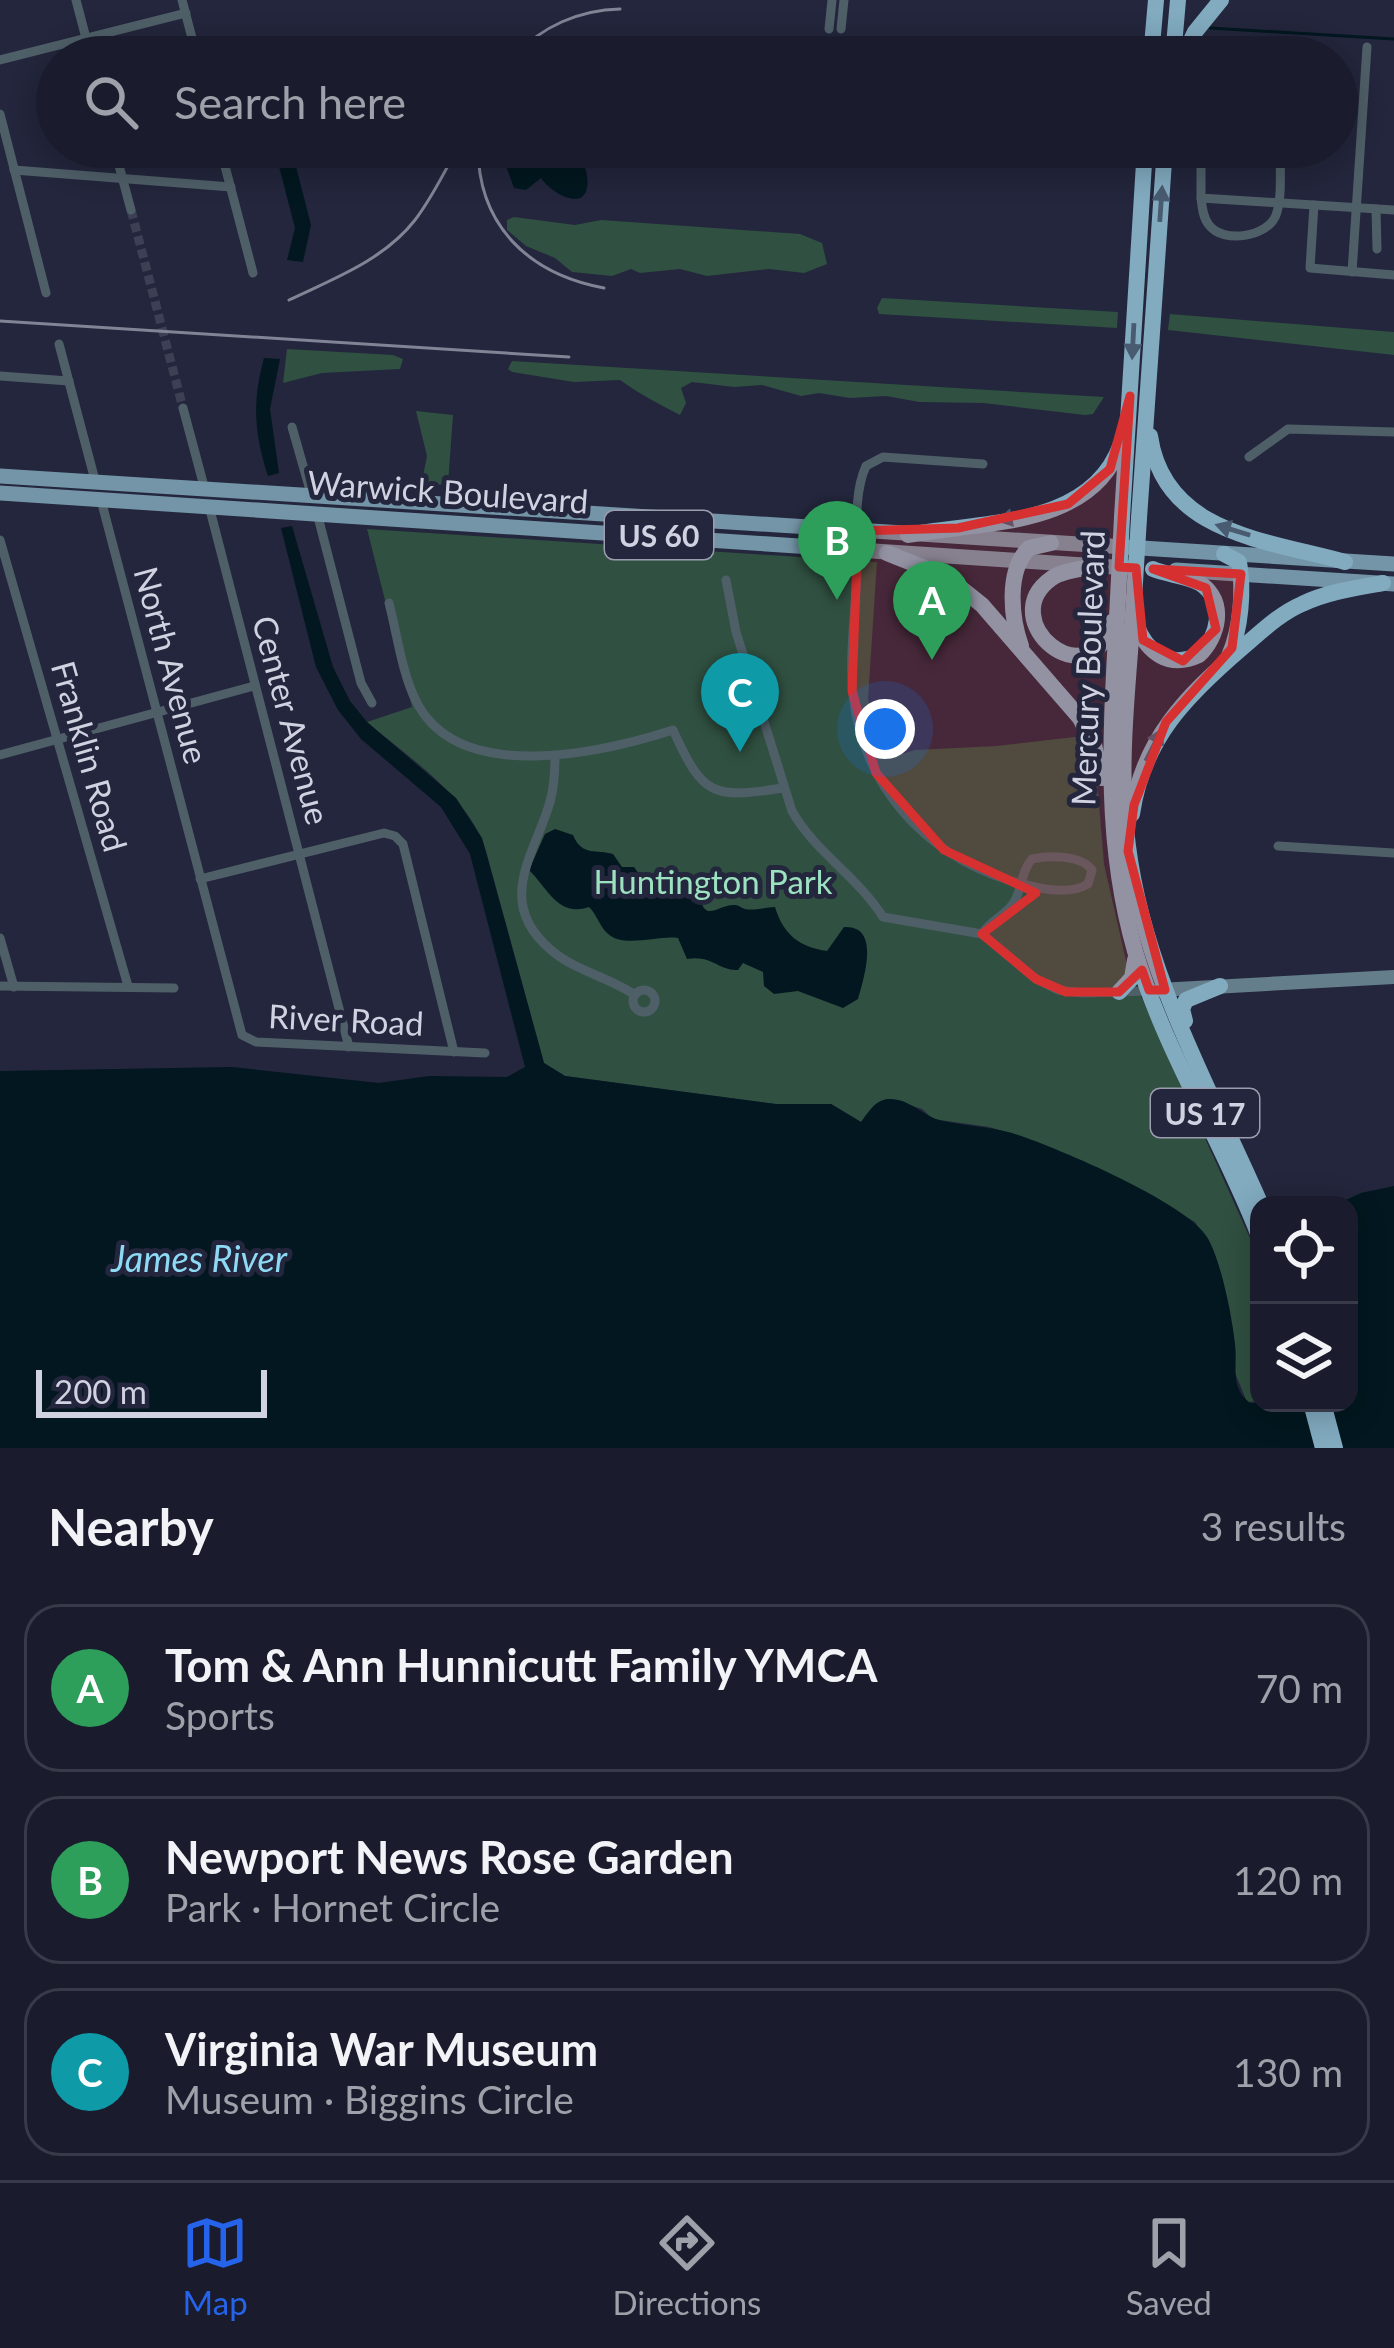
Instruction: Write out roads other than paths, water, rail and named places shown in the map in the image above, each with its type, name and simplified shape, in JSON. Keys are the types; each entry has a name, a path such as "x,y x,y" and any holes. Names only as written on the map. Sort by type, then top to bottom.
{"highway":[{"path":"1153,36 1156,0"},
{"path":"1175,36 1178,0"},
{"path":"1193,36 1221,0"},
{"path":"1139,398 1138,259 1144,168"},
{"path":"908,535 1023,515 1080,498 1110,469 1136,424 1164,168"},
{"path":"1136,424 1160,473 1189,510 1222,527 1345,562"},
{"name":"Mercury Boulevard","path":"1136,424 1123,771 1128,851 1157,990 1250,1214"},
{"path":"1024,652 1014,620 1019,560 1029,548 1051,543"},
{"path":"887,553 926,566 958,584 1024,652 1086,728 1110,814"},
{"path":"1225,554 1239,562 1241,574 1236,638 1226,662"},
{"path":"1096,566 1063,573 1043,586 1034,611 1042,639 1063,653 1089,652 1107,637 1128,602"},
{"path":"1128,602 1143,640 1165,658 1191,659 1205,650 1214,636 1216,608 1206,588 1153,569"},
{"path":"1128,851 1136,794 1153,744 1185,698 1294,607 1324,595 1388,584"},
{"name":"Mercury Boulevard","path":"1128,602 1109,742 1110,814 1120,889 1136,953 1192,1051 1257,1196"},
{"path":"1119,992 1133,974 1136,953"},
{"path":"1192,1051 1183,1004 1220,986"},
{"path":"1313,1412 1323,1448"},
{"path":"1325,1412 1335,1448"}],"main road":[{"name":"Warwick Boulevard","path":"0,476 98,491 743,532 887,553 1388,584"},
{"name":"Warwick Boulevard","path":"0,494 98,491"},
{"name":"Warwick Boulevard","path":"743,532 858,531 1394,564"}],"street":[{"path":"76,0 85,36"},
{"path":"182,0 192,36"},
{"path":"832,0 835,29 844,0"},
{"path":"94,36 186,13"},
{"path":"1358,158 1367,47"},
{"path":"0,60 36,51"},
{"path":"0,114 46,293"},
{"path":"120,168 131,210"},
{"path":"226,168 253,273"},
{"path":"1201,168 1207,223 1227,236 1268,226 1277,203 1280,168"},
{"path":"1352,272 1357,168"},
{"path":"14,170 231,187"},
{"path":"1201,198 1394,210"},
{"path":"1314,205 1310,268 1394,275"},
{"path":"1376,209 1377,249"},
{"name":"North Avenue","path":"59,344 232,1000"},
{"path":"0,376 69,381"},
{"name":"Center Avenue","path":"183,408 349,1047"},
{"path":"292,427 361,682 372,704"},
{"path":"1249,457 1288,429 1394,432"},
{"path":"982,934 1012,904 1020,884 1025,866 1037,857 1086,862 1092,870 1088,884 1076,890 1020,884 944,850 911,823 876,773 861,738 852,691 862,472 875,458 983,464"},
{"name":"Franklin Road","path":"0,540 128,986"},
{"path":"726,580 783,788 799,823 883,916 982,934 1051,987 1075,993 1394,977"},
{"path":"389,603 416,701 433,722 470,747 494,753 587,753 674,730 692,771 710,789 738,795 783,788"},
{"path":"0,754 254,686"},
{"path":"555,755 550,804 524,865 523,899 545,945 635,995"},
{"path":"200,879 384,833 395,836 403,844 454,1052"},
{"path":"1278,846 1394,853"},
{"path":"0,938 14,986"},
{"path":"0,986 174,988"},
{"name":"River Road","path":"232,1000 239,1030 250,1041 485,1053"}],"water":[{"path":"279,168 296,168 311,225 303,262 287,260 295,228"},
{"path":"507,168 584,168 587,176 587,188 578,199 562,196 541,178 526,190 514,188"},
{"path":"264,358 280,359 270,409 279,473 268,476 256,417"},
{"name":"James River","path":"292,526 333,667 350,701 367,722 456,798 482,838 544,1063 565,1076 776,1104 831,1104 861,1122 879,1102 896,1099 939,1120 1012,1133 1117,1177 1173,1208 1207,1237 1229,1304 1237,1384 1250,1403 1250,1412 1358,1412 1354,1196 1394,1186 1394,1448 0,1448 0,1071 232,1067 379,1083 429,1076 507,1077 525,1067 470,854 441,807 361,739 338,710 316,667 281,528"},
{"path":"555,829 573,835 585,849 613,854 622,867 634,867 643,880 659,875 667,884 684,883 699,892 708,911 735,905 775,907 788,932 808,946 827,951 844,927 855,929 863,934 867,954 858,999 843,1008 798,991 774,994 764,986 763,972 743,963 731,970 703,959 687,959 678,938 614,938 589,907 562,905 529,870 545,834"}],"waterway":[{"path":"1210,28 1344,36"},
{"path":"1358,37 1394,39"}],"tunnel":[{"path":"131,210 183,408"}],"railway":[{"path":"538,36 562,22 620,9"},
{"path":"289,300 388,246 415,220 446,168"},
{"path":"480,168 487,200 513,242 553,271 604,288"},
{"path":"0,321 569,357"}],"place":[{"name":"Newport News Rose Garden","path":"837,600"},
{"name":"Tom & Ann Hunnicutt Family YMCA","path":"932,660"},
{"name":"Virginia War Museum","path":"740,752"}],"park label":[{"name":"Huntington Park","path":"713,881"}]}
